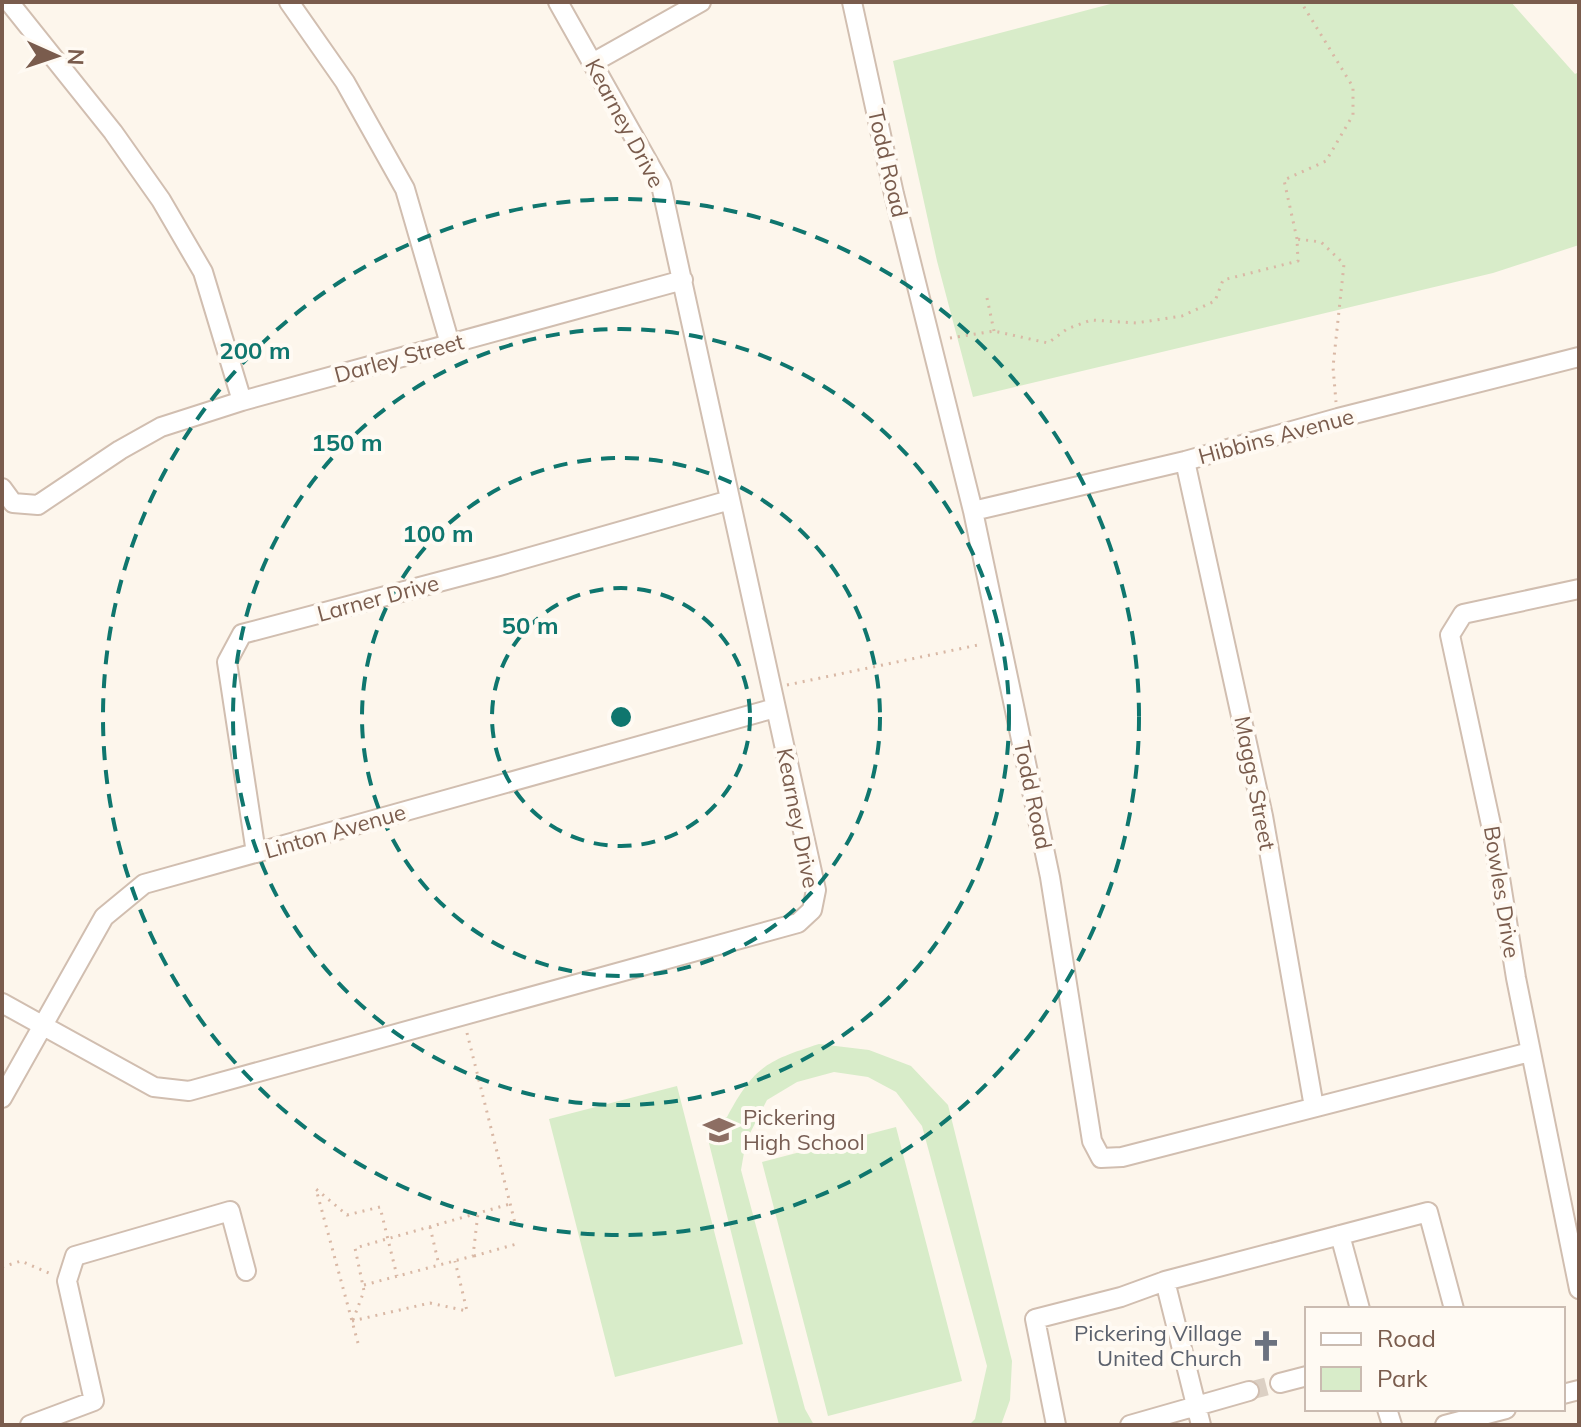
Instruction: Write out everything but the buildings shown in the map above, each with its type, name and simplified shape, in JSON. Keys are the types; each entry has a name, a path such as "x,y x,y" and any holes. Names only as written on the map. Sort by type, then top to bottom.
{"street":[{"path":"9,2 113,132 161,200 203,272 242,401"},
{"path":"289,2 345,82 405,189 450,344"},
{"name":"Kearney Drive","path":"2,1003 154,1087 189,1091 798,923 812,910 816,890 661,185 558,2"},
{"path":"594,62 701,2"},
{"name":"Todd Road","path":"852,2 894,194 973,511 1050,877 1092,1141 1101,1158 1122,1157 1530,1052"},
{"name":"Darley Street","path":"2,488 13,503 38,505 120,450 161,427 242,401 683,280"},
{"name":"Hibbins Avenue","path":"973,511 1185,461 1338,418 1579,357"},
{"name":"Maggs Street","path":"1185,461 1263,816 1314,1107"},
{"name":"Larner Drive","path":"256,853 227,662 242,634 567,548 730,500"},
{"name":"Bowles Drive","path":"1579,589 1463,614 1450,635 1493,834 1516,978 1579,1289"},
{"name":"Linton Avenue","path":"2,1098 104,917 144,884 774,699"},
{"path":"30,1425 94,1401 67,1281 75,1256 230,1211 246,1271"},
{"path":"1056,1425 1035,1319 1121,1297 1165,1281 1428,1212 1453,1307"},
{"path":"1340,1235 1359,1307"},
{"path":"1165,1281 1198,1416"},
{"path":"1280,1383 1305,1377"},
{"path":"1130,1425 1198,1416 1249,1391"},
{"path":"1445,1425 1498,1411"}],"path":[{"path":"950,338 994,331 1048,343 1067,329 1091,320 1136,323 1182,316 1215,301 1223,280 1298,261 1297,239 1284,180 1326,161 1353,115 1353,87 1301,2"},
{"path":"1297,239 1321,242 1344,264 1333,367 1338,418"},
{"path":"987,298 994,331"},
{"path":"774,699 978,645"},
{"path":"462,1015 516,1227"},
{"path":"358,1343 316,1189 347,1215 380,1207 397,1276"},
{"path":"352,1321 364,1291 355,1248 510,1204"},
{"path":"473,1256 478,1213"},
{"path":"430,1227 439,1265"},
{"path":"363,1285 520,1243"},
{"path":"2,1267 21,1261 67,1281"},
{"path":"352,1321 430,1303 467,1311 455,1261"}],"green space":[{"path":"1118,2 1511,2 1575,74 1579,72 1579,245 1493,273 973,397 937,261 893,61"},
{"path":"819,1044 869,1050 911,1066 948,1105 1012,1361 1010,1400 1001,1425 969,1425 975,1419 987,1366 922,1126 896,1092 868,1077 834,1072 797,1082 767,1100 746,1141 741,1170 805,1409 814,1425 779,1425 704,1123 727,1117 745,1087 763,1068"},
{"path":"677,1086 743,1344 615,1377 549,1119"},
{"path":"896,1127 962,1381 828,1416 762,1162"}],"tunnel":[{"path":"1249,1391 1280,1383"}],"place":[{"name":"Pickering High School","path":"719,1130"},
{"name":"Pickering Village United Church","path":"1266,1346"}]}
